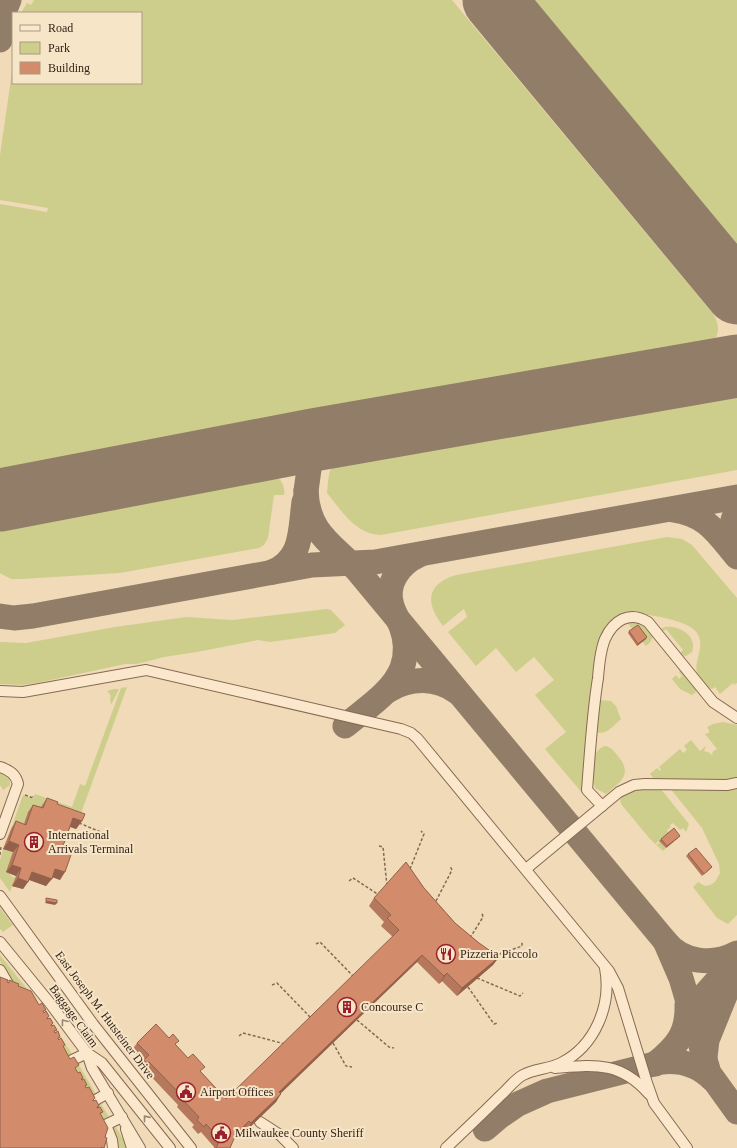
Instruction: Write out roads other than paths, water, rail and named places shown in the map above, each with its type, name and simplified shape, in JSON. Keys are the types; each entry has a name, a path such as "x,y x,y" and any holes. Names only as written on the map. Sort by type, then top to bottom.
{"street":[{"path":"602,806 587,790 594,700 604,640 613,626 623,619 636,616 648,622 713,702 737,718"},
{"path":"0,691 23,692 142,670 407,731 417,738 609,971 618,988 652,1097 659,1112 687,1148"},
{"path":"0,767 14,775 18,784 0,834"},
{"path":"526,869 619,792 634,785 656,783 727,785 737,783"},
{"name":"East Joseph M. Hutsteiner Drive","path":"0,896 92,1024 191,1148"},
{"name":"Baggage Claim","path":"3,946 87,1053 92,1068 140,1148"},
{"path":"446,1148 523,1075 560,1063 584,1045 596,1029 603,1011 606,995 604,964"},
{"path":"0,970 17,1000"},
{"path":"60,1066 87,1053 102,1063 170,1148"},
{"path":"545,1069 590,1066 612,1069 632,1078 652,1097"},
{"path":"85,1106 108,1093"},
{"path":"95,1130 124,1120 132,1148"},
{"path":"260,1122 280,1135 293,1148"},
{"path":"106,1125 111,1136 113,1148"}],"place":[{"name":"International Arrivals Terminal","path":"34,842"},
{"name":"Pizzeria Piccolo","path":"446,954"},
{"name":"Concourse C","path":"347,1007"},
{"name":"Airport Offices","path":"186,1092"},
{"name":"Milwaukee County Sheriff","path":"221,1133"}]}
